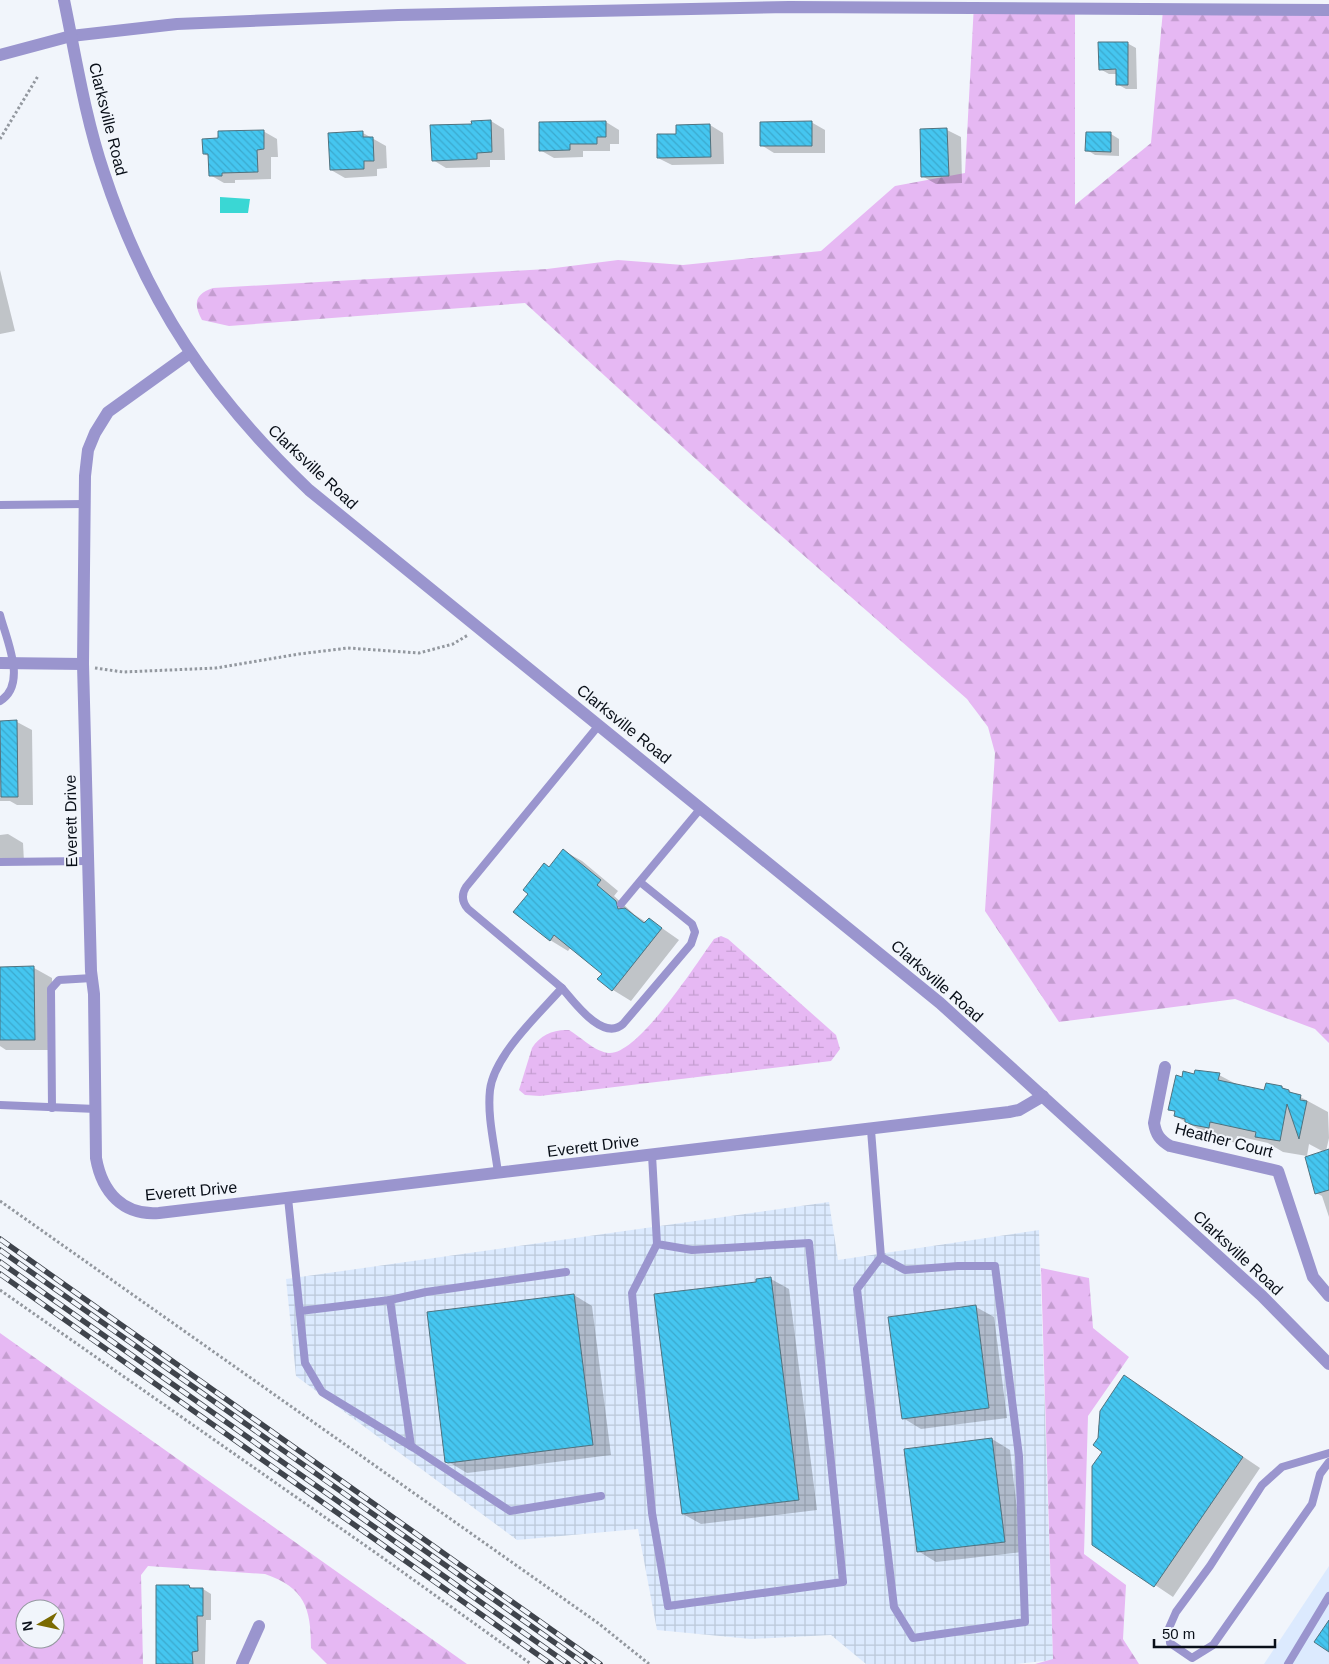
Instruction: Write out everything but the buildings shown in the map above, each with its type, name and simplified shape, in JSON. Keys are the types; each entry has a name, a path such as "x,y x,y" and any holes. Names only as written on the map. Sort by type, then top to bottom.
{"street":[{"name":"Clarksville Road","path":"64,0 90,122 121,220 141,267 190,353 235,414 266,449 309,490 940,1003 1262,1296 1329,1364"},
{"path":"0,54 71,36 177,24 398,15 939,4 1086,4 1329,10"},
{"name":"Everett Drive","path":"190,353 119,403 101,422 88,450 85,504 84,665 88,861 94,994 96,1158 102,1181 112,1196 134,1210 152,1214 1010,1112 1019,1110 1043,1096"},
{"path":"0,663 84,665"},
{"name":"Heather Court","path":"1165,1067 1154,1123 1159,1137 1170,1146 1278,1171 1313,1277 1329,1296"},
{"path":"242,1664 259,1626"}],"lane":[{"path":"0,505 85,504"},
{"path":"0,615 14,663 9,693 0,701"},
{"path":"599,725 466,887 463,894 463,902 468,909 562,988 582,1010 602,1026 609,1029 617,1028 623,1024 691,944 695,936 692,924 640,882"},
{"path":"621,904 701,808"},
{"path":"0,862 88,861"},
{"path":"52,1108 51,988 59,980 92,978"},
{"path":"498,1173 490,1107 492,1082 502,1059 562,988"},
{"path":"0,1104 96,1109"},
{"path":"871,1130 881,1257 857,1289 894,1607 913,1638 1025,1622 1019,1456 995,1266 958,1266 905,1270 881,1257"},
{"path":"652,1155 657,1244 632,1294 652,1513 668,1606 843,1582 809,1243 692,1250 657,1244"},
{"path":"288,1198 305,1363 322,1392 411,1446 510,1511 601,1496"},
{"path":"300,1310 390,1300 426,1292 566,1272"},
{"path":"390,1300 411,1446"},
{"path":"1329,1453 1282,1468 1262,1485 1210,1566 1176,1612 1169,1628 1170,1643 1192,1658 1213,1645 1312,1504 1320,1474 1329,1462"},
{"path":"1288,1664 1295,1656 1309,1627 1329,1596"}],"path":[{"path":"0,139 38,76"},
{"path":"84,665 124,672 216,668 348,648 419,653 453,644 478,627"},
{"path":"0,1202 598,1622 649,1664"},
{"path":"0,1290 531,1664"}],"shaded area":[{"path":"829,1202 838,1260 1039,1230 1053,1660 1015,1664 866,1664 831,1635 751,1639 657,1630 638,1529 517,1540 296,1376 286,1279"},
{"path":"1329,1566 1329,1664 1264,1664"}],"green space":[{"path":"974,4 1075,5 1075,205 1151,143 1163,10 1329,8 1329,1043 1315,1029 1235,999 1059,1022 985,911 995,753 988,727 967,699 744,503 525,303 229,326 202,320 197,309 199,296 213,288 547,269 618,260 683,265 821,251 895,186 965,173"},
{"path":"721,936 728,939 836,1035 840,1049 831,1061 540,1096 525,1095 519,1090 532,1048 543,1036 548,1034 569,1030 593,1047 604,1052 609,1053 621,1050 635,1039 666,1006 714,939"},
{"path":"1041,1268 1089,1278 1093,1328 1129,1357 1088,1416 1084,1554 1126,1585 1123,1639 1139,1664 1035,1664 1053,1659"},
{"path":"0,1333 467,1664 327,1664 311,1648 311,1634 307,1611 303,1601 289,1586 265,1574 148,1566 141,1575 143,1664 0,1664"}],"water":[{"path":"220,197 250,199 248,213 220,213"}],"railway":[{"path":"0,1239 600,1664"},
{"path":"0,1250 585,1664"},
{"path":"0,1262 568,1664"},
{"path":"0,1274 551,1664"}]}
